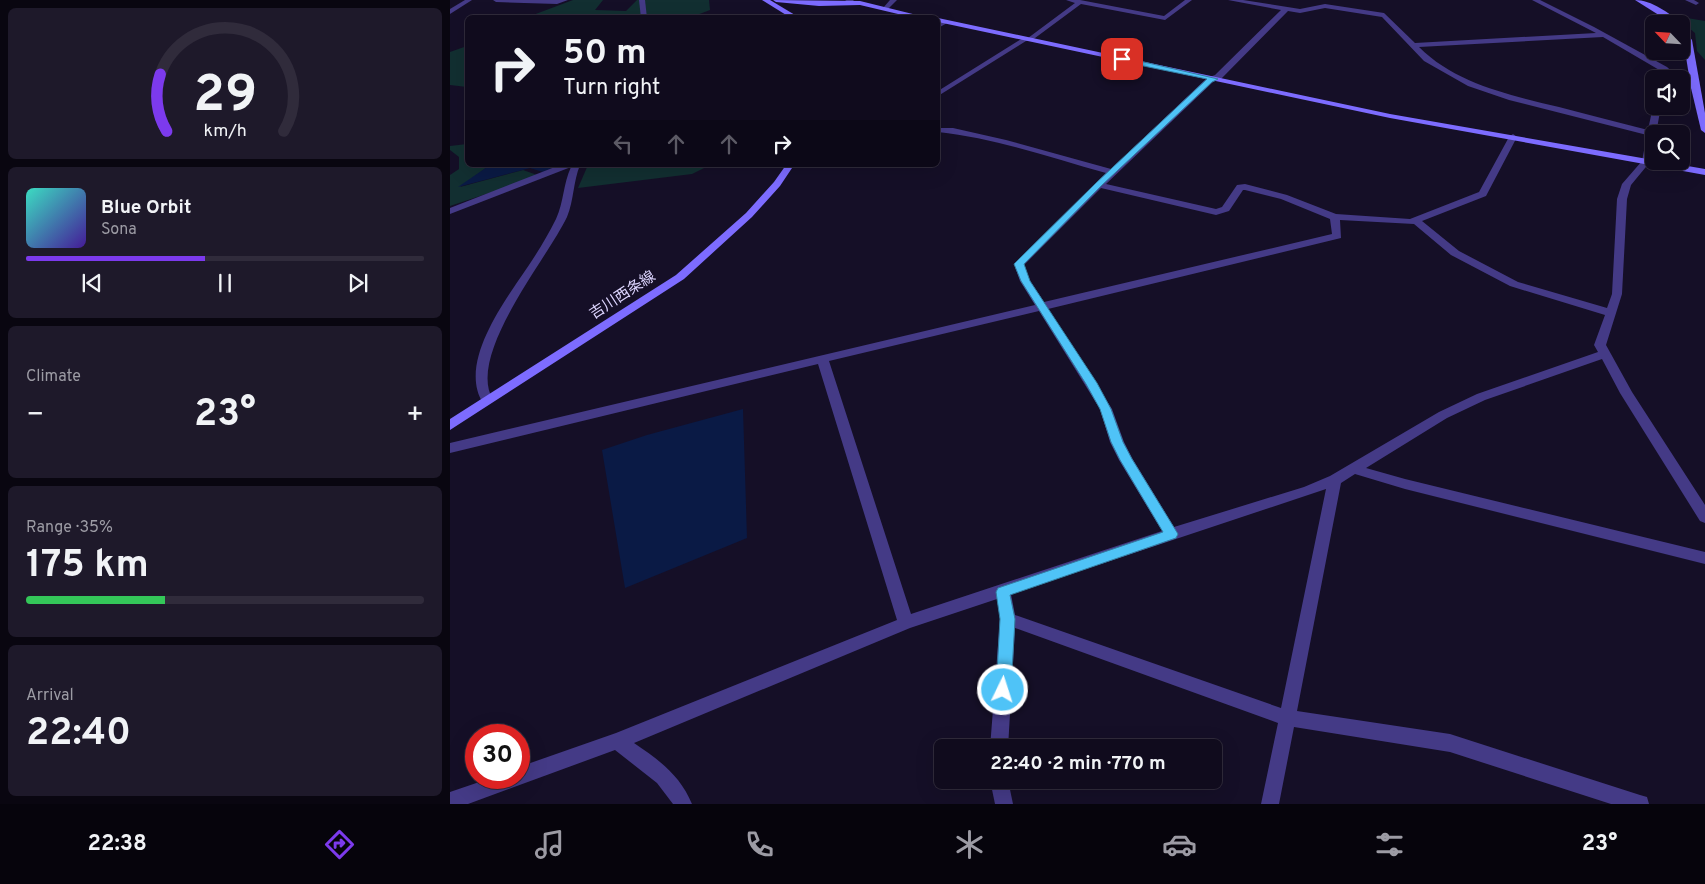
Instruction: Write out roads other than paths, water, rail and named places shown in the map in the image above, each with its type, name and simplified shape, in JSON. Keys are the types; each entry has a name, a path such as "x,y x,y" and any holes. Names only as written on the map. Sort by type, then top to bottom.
{"street":[{"path":"450,12 469,0"},
{"path":"496,0 557,2 565,0"},
{"path":"642,0 644,15"},
{"path":"765,0 792,15"},
{"path":"776,0 819,4 850,2 914,15"},
{"path":"885,8 894,0"},
{"path":"1069,0 1165,18 1189,0"},
{"path":"1231,0 1300,12 1325,6 1384,15 1415,44 1427,59 1471,84 1512,98 1645,131"},
{"path":"1345,8 1348,0"},
{"path":"1535,0 1602,34 1665,70"},
{"path":"1638,0 1667,15"},
{"path":"1688,0 1696,3"},
{"path":"940,93 1027,39 1080,2"},
{"path":"1171,534 1126,460 1117,442 1106,409 1092,383 1025,281 1019,264 1098,185 1210,80 1214,79 1286,9"},
{"path":"940,20 1390,116 1645,162"},
{"path":"940,25 946,22"},
{"path":"1415,44 1602,34"},
{"path":"1690,54 1695,88 1705,130"},
{"path":"1690,86 1695,88"},
{"path":"940,130 954,131 1006,143 1112,172"},
{"path":"1098,185 1216,212 1226,209 1240,187 1244,187 1284,197 1335,217 1411,222 1483,194 1513,137"},
{"path":"1645,163 1627,184 1622,199 1617,294 1600,345 1626,393 1705,517"},
{"path":"450,212 563,167"},
{"path":"487,400 482,394 482,370 486,349 514,292 545,250 566,206 571,175 575,167"},
{"name":"吉川西条線","path":"450,425 680,277 749,215 777,184 789,167"},
{"path":"1690,169 1705,172"},
{"path":"450,448 1337,236 1335,217"},
{"path":"1416,221 1455,253 1514,284 1611,313"},
{"path":"530,772 617,742 906,623 1171,534 1310,491 1335,480 1443,415 1481,397 1604,354"},
{"path":"822,359 906,623"},
{"path":"1354,469 1405,484 1705,558"},
{"path":"1270,804 1335,480"},
{"path":"999,739 1008,619 1003,592"},
{"path":"1008,619 1288,718 1450,743 1640,804"},
{"path":"617,742 650,765 678,792 683,804"},
{"path":"450,801 484,789"},
{"path":"1001,789 1004,804"}],"water":[{"path":"487,167 554,167 543,172 530,168 458,187"},
{"path":"743,409 747,538 625,588 602,450 647,435"}]}
